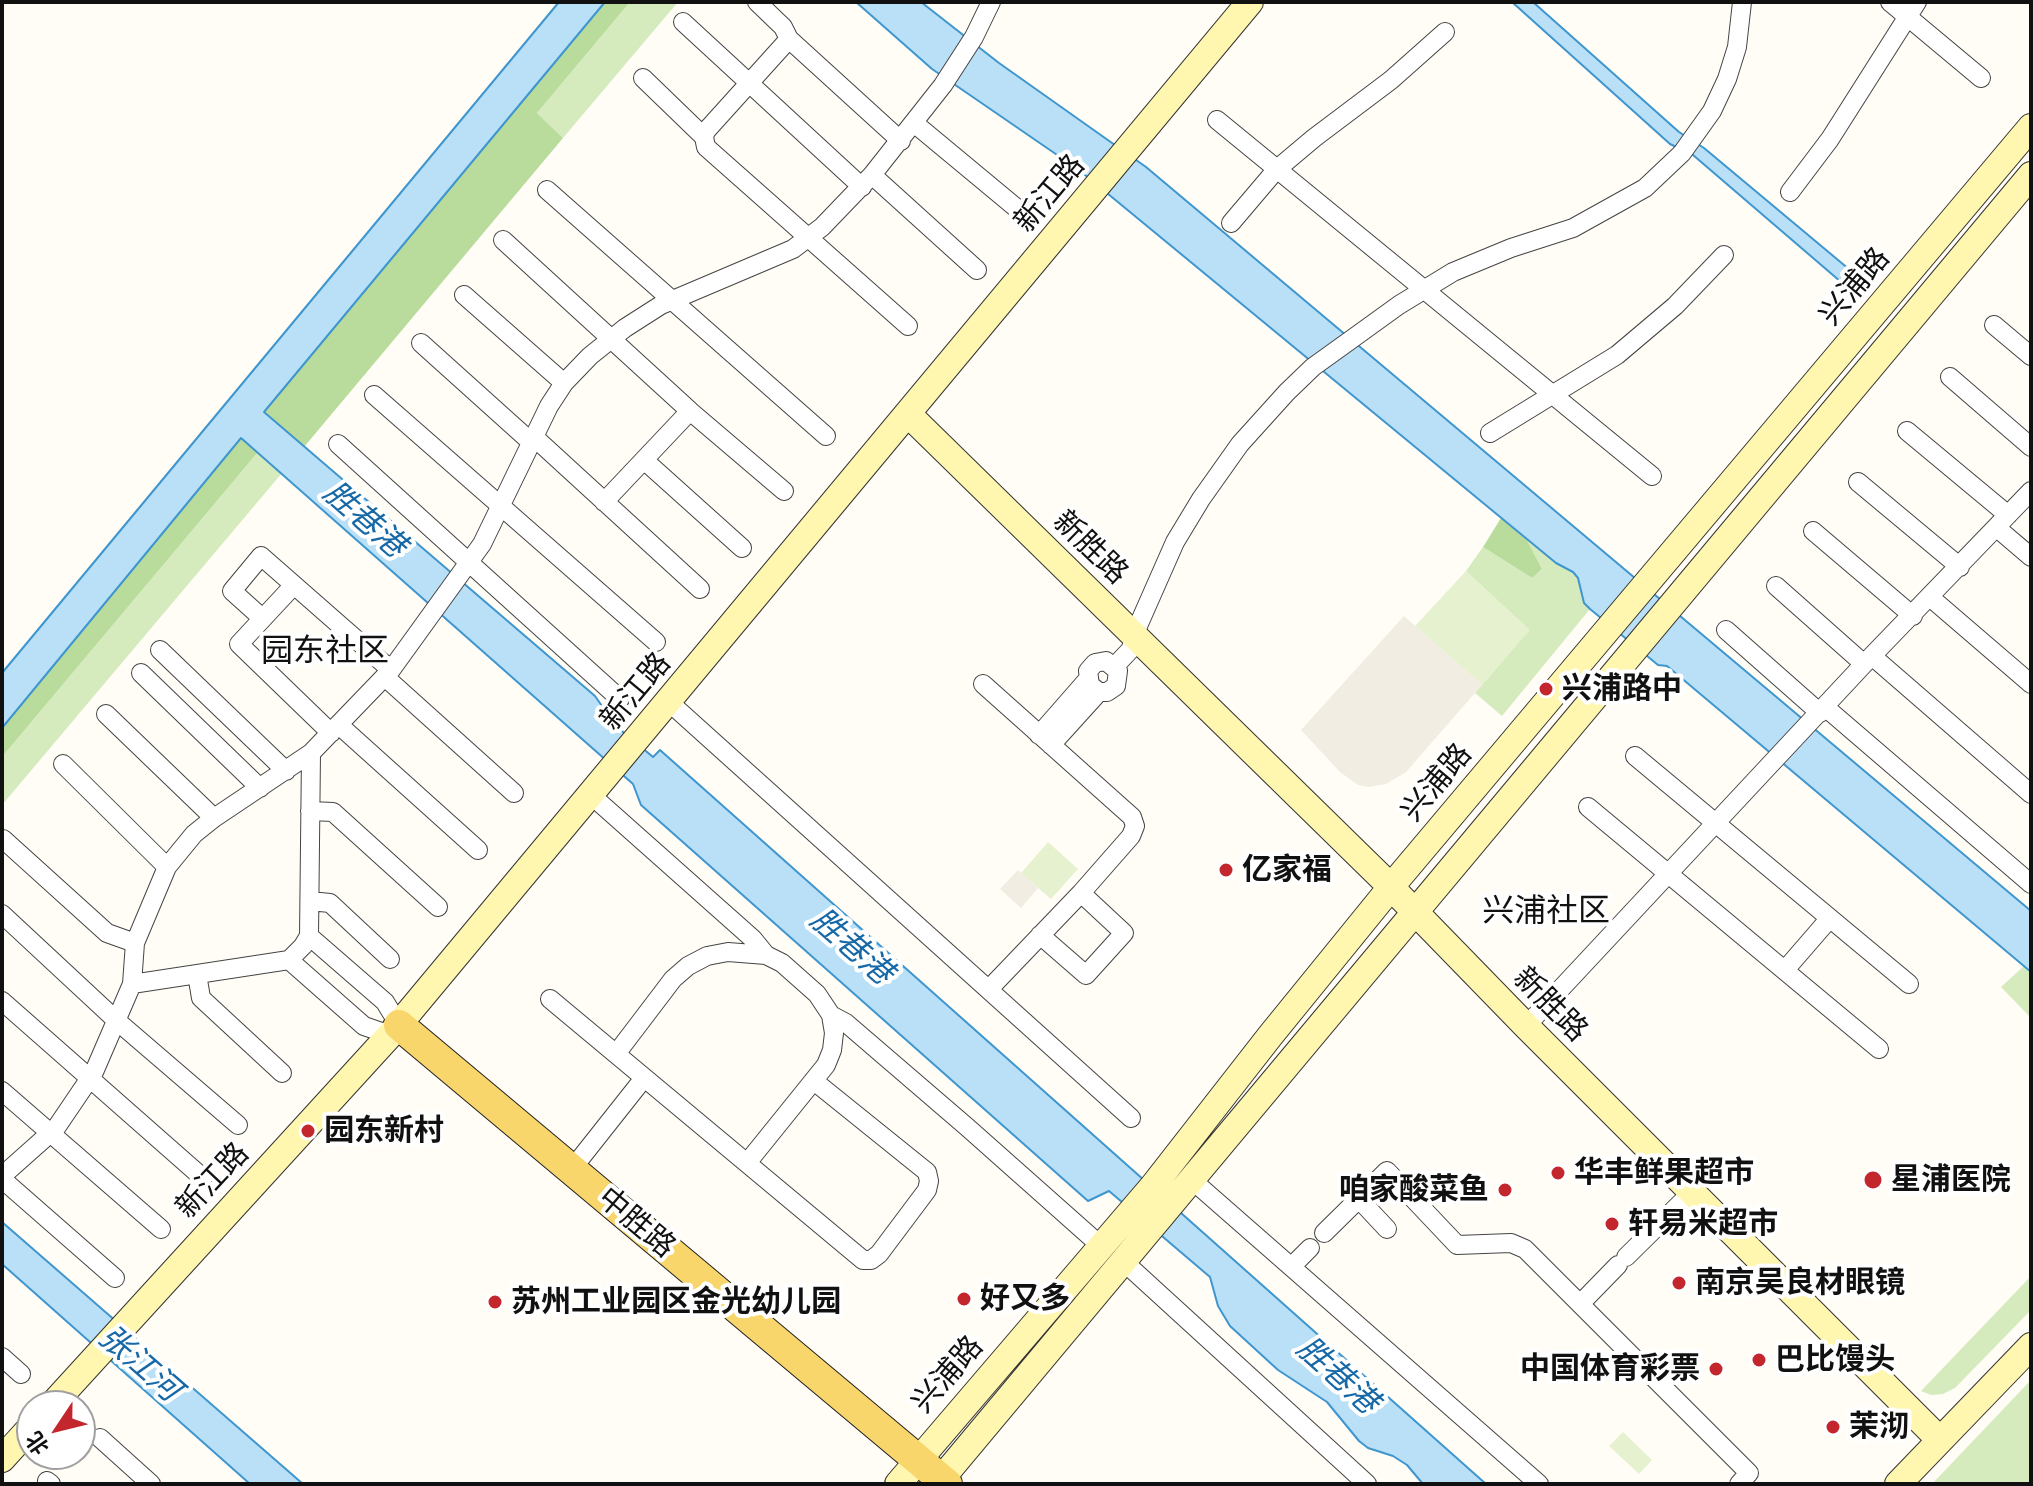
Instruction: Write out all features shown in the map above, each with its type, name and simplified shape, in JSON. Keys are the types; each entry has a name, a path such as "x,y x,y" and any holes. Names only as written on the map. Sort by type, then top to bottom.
{"main road":[{"name":"中胜路","path":"394,1030 572,1169 924,1478"},
{"name":"中胜路","path":"394,1030 924,1478"}],"street":[{"path":"757,2 783,27 789,39 901,141"},
{"path":"115,1278 2,1178 50,1133 89,1079 132,984 135,943 167,867 194,834 214,818 311,753 388,674 465,570 501,506 549,406 564,383 611,339 671,299 757,266 793,249 808,237 867,181 901,141 943,85 974,37 991,2"},
{"name":"新江路","path":"65,1390 394,1030 1250,2"},
{"path":"1111,664 1123,642 1134,635 1175,542 1213,481 1252,430 1313,367 1453,272 1511,248 1573,228 1616,206 1645,188 1682,153 1697,134 1727,79 1737,47 1742,2"},
{"path":"1890,2 1912,10 1981,78"},
{"path":"1790,192 1830,139 1912,10"},
{"path":"683,22 748,84 977,270"},
{"path":"1231,223 1276,170 1391,80 1445,32"},
{"path":"789,39 706,131 706,147 908,326"},
{"path":"643,78 704,137"},
{"path":"1217,120 1652,476"},
{"path":"914,123 1026,216"},
{"name":"兴浦路","path":"924,1478 1131,1251 1162,1194 1270,1036 1391,887 2031,127"},
{"name":"兴浦路","path":"924,1478 1119,1224 1162,1194 1192,1180 2031,175"},
{"path":"547,190 826,436"},
{"path":"503,240 690,411 784,491"},
{"path":"1490,433 1617,355 1675,306 1724,255"},
{"path":"464,295 564,383"},
{"path":"1994,325 2031,356"},
{"path":"421,343 700,589"},
{"path":"1950,377 2031,447"},
{"path":"374,395 656,642"},
{"path":"604,502 690,411"},
{"name":"新胜路","path":"908,414 1391,887 1940,1440"},
{"path":"1907,431 2002,521 2031,557"},
{"path":"338,444 465,570 620,699"},
{"path":"644,460 742,548"},
{"path":"1858,482 1960,567"},
{"path":"1526,1026 1868,660 2031,491"},
{"path":"1813,531 1913,616"},
{"path":"262,618 232,591 261,556 514,793"},
{"path":"294,585 239,644 478,850"},
{"path":"1776,586 2031,794"},
{"path":"1931,598 2031,684"},
{"path":"1726,630 1819,714 2031,884"},
{"path":"160,650 286,771"},
{"path":"1094,685 1091,667 1111,664"},
{"path":"1094,685 1107,692 1116,686 1119,676 1111,664"},
{"path":"141,673 260,788"},
{"path":"983,684 1132,817 1135,826 1131,836 1081,893 989,989"},
{"path":"1045,740 1094,685"},
{"path":"669,702 1131,1118"},
{"path":"106,714 214,818"},
{"path":"132,984 289,960 309,936 311,753"},
{"path":"1635,756 1909,984"},
{"path":"63,764 167,867"},
{"path":"591,795 753,939 766,955"},
{"path":"1588,807 1879,1049"},
{"path":"310,811 333,812 438,907"},
{"path":"3,839 107,933 135,943"},
{"path":"1040,935 1086,975 1124,933 1081,893"},
{"path":"310,901 330,903 390,959"},
{"path":"2,914 117,1021 238,1125"},
{"path":"1785,970 1830,918"},
{"path":"289,960 364,1026 394,1030 385,1002 309,936"},
{"path":"616,1054 673,979 688,966 707,956 728,952 766,955 782,963 817,994 831,1015 846,1023 1101,1246"},
{"path":"197,974 201,998 282,1073"},
{"path":"550,999 863,1260 871,1260 879,1254 927,1190 927,1172 814,1081"},
{"path":"2,1001 203,1178"},
{"path":"747,1163 826,1065 832,1050 831,1015"},
{"path":"572,1169 644,1078"},
{"path":"2,1091 161,1229"},
{"path":"1324,1233 1387,1171 1457,1245 1511,1243 1525,1249 1749,1473 1739,1484"},
{"path":"1192,1180 1539,1484"},
{"path":"1581,1303 1692,1192"},
{"path":"1358,1198 1387,1229"},
{"path":"1291,1267 1310,1248"},
{"path":"1131,1251 1201,1332 1367,1484"},
{"path":"1898,1484 2031,1346"},
{"path":"2,1357 21,1374"},
{"path":"100,1438 151,1484"},
{"path":"2,1459 16,1444"}],"green space":[{"path":"605,2 630,2 537,113 563,138 304,447 264,411"},
{"path":"630,2 678,2 563,138 537,113"},
{"path":"241,438 258,452 2,757 2,728"},
{"path":"258,452 282,473 2,805 2,757"},
{"path":"1501,518 1527,540 1542,569 1532,578 1483,547"},
{"path":"1527,540 1573,572 1578,578 1584,603 1590,609 1502,716 1475,693 1529,630 1466,571 1483,547 1532,578 1542,569"},
{"path":"1466,571 1530,630 1482,685 1415,626"},
{"path":"1048,842 1078,869 1051,899 1021,873"},
{"path":"2025,965 2031,972 2031,1018 2001,987"},
{"path":"2031,1276 2031,1310 1955,1388 1943,1394 1931,1395 1921,1391"},
{"path":"2030,1381 2031,1484 1932,1484"},
{"path":"1623,1432 1652,1460 1639,1474 1609,1446"}],"shaded area":[{"path":"1404,616 1482,685 1406,772 1386,784 1358,785 1340,772 1301,730"},
{"path":"1018,870 1038,888 1021,908 1000,889"}],"water":[{"name":"胜巷港","path":"559,2 605,2 264,412 595,696 616,726 653,757 660,750 1486,1484 1423,1484 1407,1465 1359,1441 1327,1402 1278,1370 1230,1326 1218,1306 1210,1277 1109,1191 1088,1201 641,805 633,784 241,438 2,728 2,673"},
{"path":"856,2 921,2 999,63 1146,167 2031,911 2031,972 1667,666 1658,665 1590,609 1584,603 1578,578 1573,572 1556,563 1079,170 932,69"},
{"path":"1512,2 1533,2 1679,132 1704,148 1850,270 1841,282 1693,155 1670,144"},
{"name":"张江河","path":"2,1222 303,1484 250,1484 2,1264"}],"place":[{"name":"兴浦路中","path":"1546,689"},
{"name":"亿家福","path":"1226,870"},
{"name":"园东新村","path":"308,1131"},
{"name":"华丰鲜果超市","path":"1558,1173"},
{"name":"星浦医院","path":"1873,1180"},
{"name":"咱家酸菜鱼","path":"1505,1190"},
{"name":"轩易米超市","path":"1612,1224"},
{"name":"南京吴良材眼镜","path":"1679,1283"},
{"name":"好又多","path":"964,1299"},
{"name":"苏州工业园区金光幼儿园","path":"495,1302"},
{"name":"巴比馒头","path":"1759,1360"},
{"name":"中国体育彩票","path":"1716,1369"},
{"name":"茉沏","path":"1833,1427"}],"district":[{"name":"园东社区","path":"325,652"},
{"name":"兴浦社区","path":"1546,912"}]}
